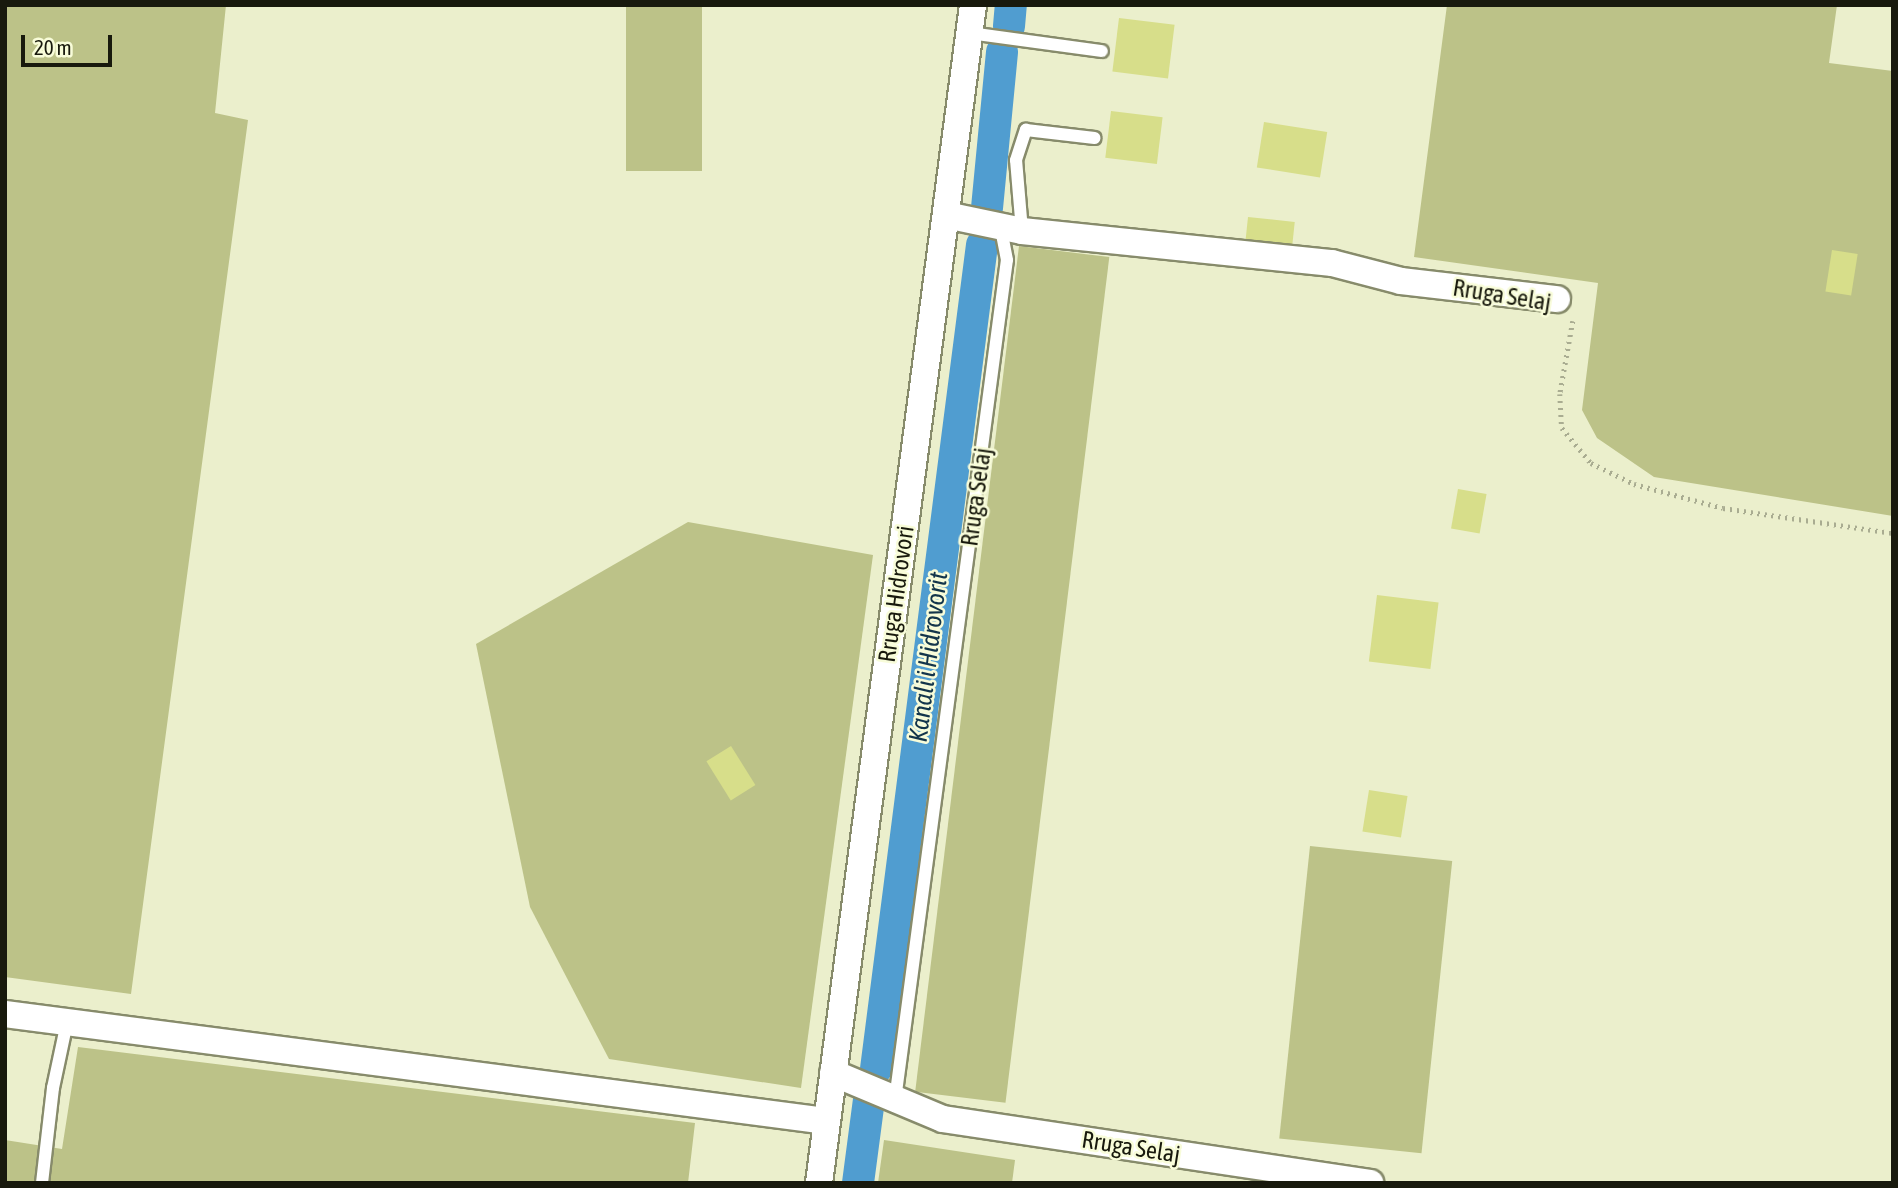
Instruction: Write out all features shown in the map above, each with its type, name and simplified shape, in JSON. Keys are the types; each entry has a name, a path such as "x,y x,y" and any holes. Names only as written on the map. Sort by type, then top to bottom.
{"street":[{"name":"Rruga Hidrovori","path":"818,1183 974,5"},
{"name":"Rruga Selaj","path":"946,215 1012,229 1332,263 1401,282 1557,299"},
{"path":"5,1014 827,1121"},
{"name":"Rruga Selaj","path":"833,1073 863,1082 895,1100 943,1119 1370,1183"}],"lane":[{"path":"970,33 1102,51"},
{"path":"1012,229 1016,160 1026,130 1095,138"},
{"name":"Rruga Selaj","path":"895,1100 1012,229"},
{"path":"42,1183 53,1088 67,1022"}],"path":[{"name":"Rruga Selaj","path":"1557,299 1574,316 1560,394 1562,428 1591,463 1634,484 1723,508 1893,533"}],"green space":[{"path":"5,5 226,5 215,113 248,120 131,994 5,977"},
{"path":"626,5 702,5 702,171 626,171"},
{"path":"1447,5 1837,5 1829,63 1893,71 1893,516 1654,477 1597,438 1582,410 1598,283 1414,257"},
{"path":"1019,246 1109,257 1005,1103 915,1092"},
{"path":"688,522 873,555 801,1088 609,1059 530,907 476,644"},
{"path":"1310,846 1452,861 1421,1153 1279,1138"},
{"path":"78,1047 695,1123 688,1183 5,1183 5,1140 62,1149"},
{"path":"884,1140 1015,1160 1012,1183 878,1183"}],"building":[{"path":"1119,18 1175,25 1168,78 1112,72"},
{"path":"1111,111 1163,117 1157,164 1105,158"},
{"path":"1264,122 1327,132 1320,177 1257,167"},
{"path":"1248,217 1295,222 1292,245 1246,240"},
{"path":"1832,250 1858,254 1851,296 1825,291"},
{"path":"1458,489 1487,494 1480,533 1451,528"},
{"path":"1377,595 1439,603 1430,669 1369,662"},
{"path":"731,746 755,785 731,800 706,761"},
{"path":"1369,790 1408,796 1401,838 1362,831"}],"waterway":[{"name":"Kanali i Hidrovorit","path":"1009,26 1011,5"},
{"name":"Kanali i Hidrovorit","path":"987,208 1002,52"},
{"name":"Kanali i Hidrovorit","path":"876,1069 982,245"},
{"name":"Kanali i Hidrovorit","path":"858,1183 869,1099"}]}
